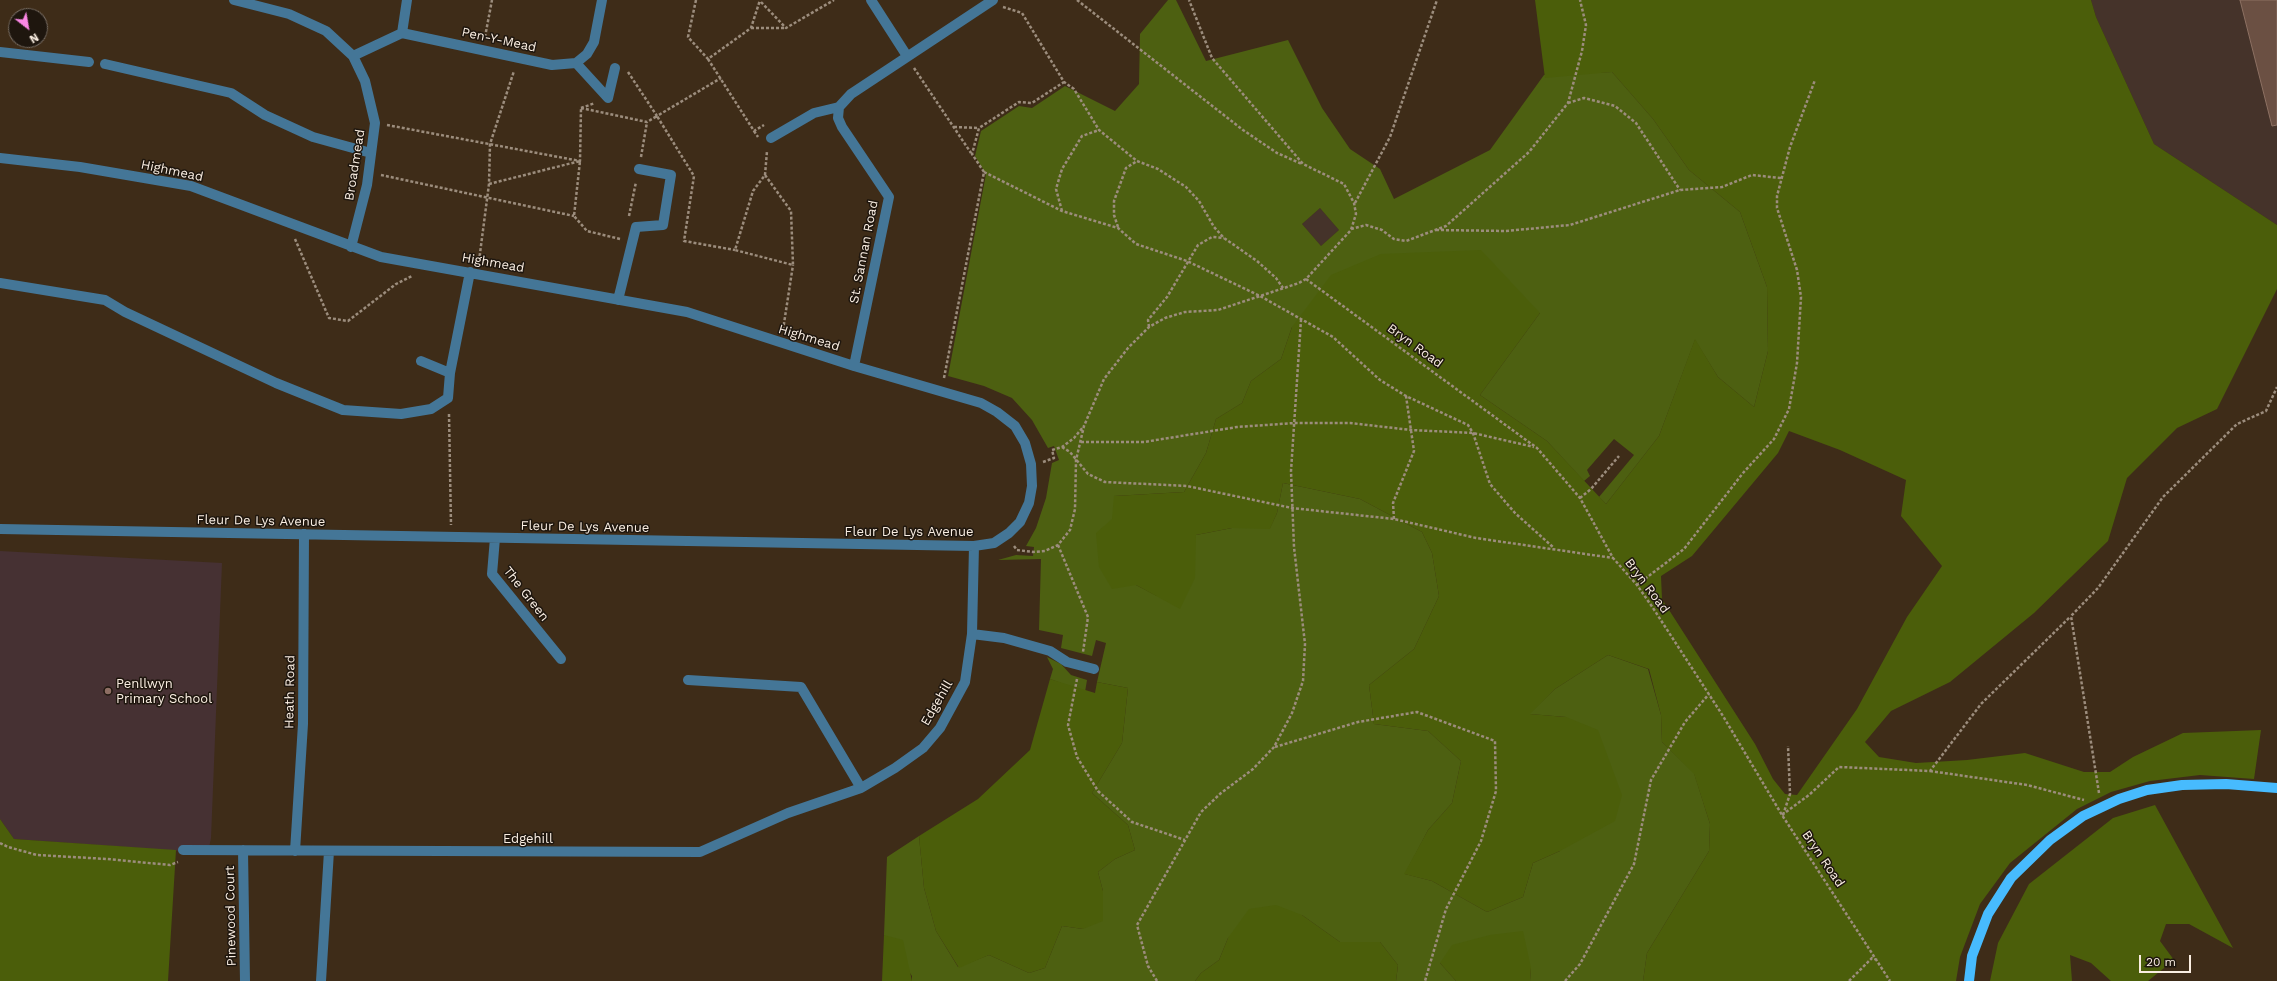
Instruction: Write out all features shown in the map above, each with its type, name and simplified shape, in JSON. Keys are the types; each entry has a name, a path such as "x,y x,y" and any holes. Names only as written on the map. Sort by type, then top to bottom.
{"main road":[{"path":"1969,981 1972,956 1988,914 2011,878 2050,840 2083,816 2147,790 2182,785 2226,784 2277,788"}],"street":[{"name":"Broadmead","path":"234,0 290,14 326,31 353,56 366,81 375,123 368,173 351,247"},
{"path":"353,56 402,33 407,0"},
{"path":"602,0 594,42 587,54 576,63 608,98 615,68"},
{"path":"871,0 907,56"},
{"path":"771,138 814,113 839,108 851,94 993,0"},
{"name":"Pen-Y-Mead","path":"402,33 483,51 552,64 576,63"},
{"path":"0,52 89,62"},
{"path":"105,64 231,93 265,115 313,137 371,152"},
{"name":"St. Sannan Road","path":"839,108 838,118 842,127 889,197 854,366"},
{"name":"Highmead","path":"0,158 80,167 191,186 381,257 686,312 781,344 981,403"},
{"path":"618,300 636,227 663,225 671,175 638,168"},
{"path":"0,283 105,300 125,312 276,383 343,410 401,414 430,409 448,398 450,373 473,273"},
{"path":"421,361 450,373"},
{"name":"Fleur De Lys Avenue","path":"0,529 974,546 994,543 1005,536 1020,522 1029,504 1032,486 1031,464 1025,443 1014,426 997,412 981,403"},
{"name":"Heath Road","path":"295,851 303,724 304,534"},
{"name":"The Green","path":"495,538 492,574 561,659"},
{"name":"Edgehill","path":"187,850 700,852 788,813 861,788 895,768 922,748 940,728 964,682 972,634 974,546"},
{"path":"972,634 1004,638 1050,651 1067,662 1094,669"},
{"path":"688,680 801,687 861,788"},
{"name":"Pinewood Court","path":"243,850 246,981"},
{"path":"321,981 328,851"}],"path":[{"path":"483,51 492,0"},
{"path":"696,0 688,37 708,59 761,142"},
{"path":"751,28 786,28 834,0"},
{"path":"1005,536 1017,550 1033,552 1045,550 1058,545 1070,530 1075,509 1076,460 1084,426 1104,379 1128,348 1150,327 1165,318 1185,312 1218,310 1306,279 1351,230 1356,214 1354,203 1344,184 1277,153 1243,130 1077,0"},
{"path":"1189,0 1212,58 1303,164"},
{"path":"1354,203 1390,137 1437,0"},
{"path":"1351,230 1366,225 1382,230 1394,239 1406,241 1446,226 1529,152 1568,103 1582,51 1586,25 1580,0"},
{"path":"708,59 751,28 761,1 786,28"},
{"path":"1003,7 1022,13 1064,82 1074,89 1099,130 1137,161 1158,169 1186,187 1200,201 1214,227 1224,238 1257,261 1276,278 1283,288"},
{"path":"907,56 984,172 1062,211 1118,228 1136,244 1187,261 1260,296 1333,337 1380,380 1406,396 1468,425 1473,433 1490,484 1514,513 1554,548"},
{"path":"473,273 489,184 490,144 519,58"},
{"path":"615,68 628,72 694,176 684,241 735,250 793,265"},
{"path":"574,216 580,161 581,108 647,122 721,78"},
{"path":"1637,585 1684,549 1744,473 1774,439 1789,408 1797,363 1801,297 1797,270 1777,208 1780,178 1815,80"},
{"path":"954,126 979,128 1019,102 1032,103 1064,82"},
{"path":"1568,103 1584,98 1615,106 1636,123 1680,190"},
{"path":"754,130 770,121 788,128"},
{"path":"628,219 647,122"},
{"path":"375,123 580,161"},
{"path":"972,154 979,128"},
{"path":"1062,211 1056,189 1062,169 1082,136 1099,130"},
{"path":"735,250 753,191 765,175 768,153 764,147"},
{"path":"489,184 580,161"},
{"path":"1118,228 1114,215 1114,200 1126,168 1137,161"},
{"path":"944,380 984,172"},
{"path":"368,173 574,216 587,231 623,240"},
{"path":"765,175 791,212 793,265 781,344"},
{"path":"1434,230 1506,231 1570,225 1680,190 1722,187 1752,175 1780,178"},
{"path":"290,224 301,256 329,318 348,321 396,284 432,266"},
{"path":"1150,327 1148,320 1167,297 1187,261 1198,245 1212,237 1224,238"},
{"name":"Bryn Road","path":"1306,279 1537,448 1580,498 1613,558 1637,585 1709,694 1782,816 1890,981"},
{"path":"1157,981 1148,966 1137,925 1201,812 1221,793 1254,769 1274,747 1292,713 1303,681 1305,644 1294,547 1290,471 1301,320"},
{"path":"1930,771 1981,704 2098,588 2163,497 2237,424 2266,411 2277,387"},
{"path":"448,396 452,537"},
{"path":"1394,519 1392,503 1414,451 1406,396"},
{"path":"1081,442 1144,442 1237,427 1294,423 1350,423 1411,430 1473,433 1537,448"},
{"path":"1044,462 1054,458 1052,450 1062,447 1074,438 1084,426"},
{"path":"1062,447 1088,474 1105,482 1187,486 1292,508 1394,519 1476,538 1554,548 1613,558"},
{"path":"1580,498 1591,489 1619,456"},
{"path":"1058,545 1088,617 1068,725 1077,757 1098,791 1132,822 1186,840"},
{"path":"2071,616 2101,808"},
{"path":"1565,981 1580,964 1634,864 1651,780 1685,722 1709,694"},
{"path":"1274,747 1358,722 1417,712 1495,741 1496,791 1480,841 1446,909 1425,981"},
{"path":"1782,816 1790,794 1788,746"},
{"path":"1782,816 1809,795 1839,767 1930,771 2027,785 2077,797 2101,808"},
{"path":"0,843 37,856 108,859 170,865 186,860 187,850"},
{"path":"1849,981 1872,958 1877,960"}],"shaded area":[{"path":"2091,0 2277,0 2277,225 2154,144 2096,17"},
{"path":"1320,208 1339,230 1321,246 1302,224"},
{"name":"Penllwyn Primary School","path":"0,551 222,563 211,838 208,853 14,839 0,819"}],"green space":[{"path":"1168,0 1176,0 1206,61 1288,40 1322,108 1350,149 1380,169 1394,199 1490,150 1544,75 1612,72 1653,119 1689,170 1740,212 1767,287 1768,351 1754,407 1718,377 1695,340 1659,436 1606,504 1599,497 1634,455 1614,439 1587,470 1590,476 1584,481 1547,441 1480,395 1540,313 1292,327 1281,359 1251,381 1242,403 1216,419 1206,453 1184,492 1114,496 1136,585 1157,596 1196,535 1232,528 1270,528 1277,513 1283,483 1360,499 1422,532 1432,553 1439,596 1414,649 1369,685 1374,724 1428,731 1461,761 1452,803 1428,830 1405,874 1432,881 1487,912 1523,897 1533,863 1560,851 1566,717 1529,714 1555,689 1608,655 1648,669 1661,715 1662,742 1694,773 1710,824 1709,851 1647,953 1643,981 1530,981 1531,968 1440,963 1456,981 1396,981 1398,965 1380,942 1340,942 1302,915 1228,938 1219,960 1201,973 1195,981 912,981 912,976 884,935 887,857 919,836 924,888 936,931 958,967 989,955 1029,973 1045,968 1062,926 1083,929 1103,891 1098,872 1115,859 1135,850 1128,825 1092,793 1122,743 1128,688 1097,682 1106,643 1096,640 1092,656 1061,648 1063,635 1039,630 1041,559 998,560 1016,555 1033,556 1034,547 1026,546 1036,528 1046,498 1052,463 1059,460 1054,446 1048,448 1032,420 1012,398 984,386 948,376 986,174 975,156 981,131 1019,106 1032,108 1065,86 1115,111 1139,84 1140,34","holes":["1320,208 1339,230 1321,246 1302,224"]},
{"path":"1535,0 2091,0 2096,17 2154,144 2277,225 2277,289 2217,409 2177,428 2127,478 2108,541 2034,613 1950,682 1891,711 1865,742 1879,757 1916,763 1967,760 2025,753 2084,772 2110,772 2133,757 2183,733 2261,730 2254,779 2200,775 2150,781 2111,792 2077,809 2010,863 1980,904 1960,957 1956,981 1643,981 1647,953 1709,851 1710,824 1694,774 1662,742 1661,715 1649,669 1608,655 1555,689 1530,714 1566,717 1598,730 1622,795 1615,821 1560,851 1533,863 1523,897 1487,912 1432,881 1404,874 1428,830 1452,803 1461,761 1428,731 1374,724 1369,685 1414,649 1439,596 1432,553 1422,532 1360,499 1283,483 1277,513 1270,529 1232,528 1196,535 1195,578 1180,609 1136,585 1112,589 1099,567 1096,533 1112,519 1114,496 1184,492 1206,453 1216,419 1242,403 1251,381 1281,359 1292,327 1331,275 1381,254 1481,250 1540,313 1480,395 1547,441 1606,504 1659,436 1695,339 1718,377 1754,407 1768,351 1767,287 1740,212 1689,170 1653,119 1612,72 1545,78","holes":["1789,431 1840,450 1906,480 1901,516 1942,566 1907,617 1857,709 1797,795 1785,794 1773,779 1755,744 1662,599 1661,576 1692,556 1778,453"]},
{"path":"1047,657 1061,664 1071,675 1087,680 1085,692 1050,679 1053,669"},
{"path":"1050,679 1095,693 1097,682 1128,688 1122,743 1092,793 1128,825 1135,850 1115,859 1098,872 1103,891 1103,921 1083,929 1062,926 1045,968 1029,973 989,955 959,968 936,931 924,888 919,836 978,799 1030,750"},
{"path":"2155,805 2233,948 2189,924 2166,924 2160,941 2174,960 2148,981 2111,981 2091,963 2070,955 2072,981 1990,981 1998,943 2029,884 2113,818"},
{"path":"0,819 14,839 176,850 168,981 0,981"},
{"path":"1276,905 1302,915 1340,942 1380,942 1398,965 1396,981 1195,981 1201,973 1219,960 1228,938 1249,909"},
{"path":"1523,931 1531,968 1530,981 1456,981 1440,963 1452,945 1490,935"},
{"path":"884,935 903,940 912,981 882,981"}],"building":[{"path":"2240,0 2277,0 2277,125 2272,126"}],"place":[{"name":"Penllwyn Primary School","path":"108,691"}]}
